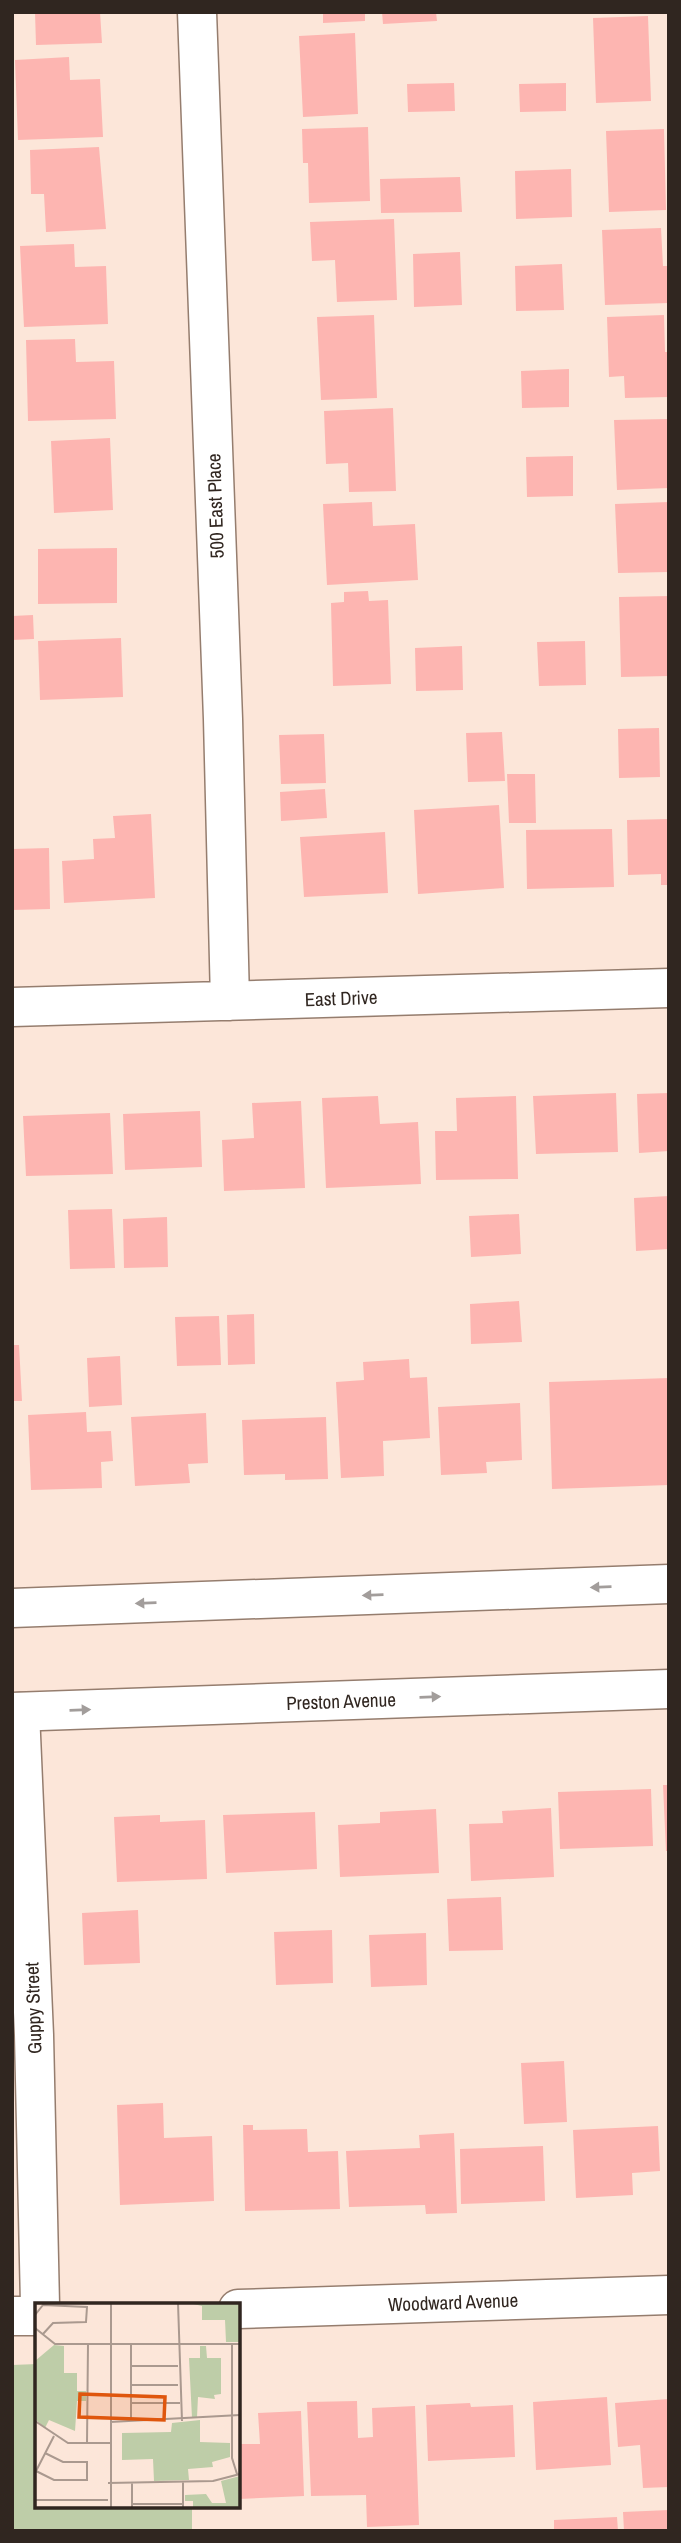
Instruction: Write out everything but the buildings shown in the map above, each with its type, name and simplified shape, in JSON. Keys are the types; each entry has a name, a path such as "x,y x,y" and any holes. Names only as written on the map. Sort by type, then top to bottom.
{"street":[{"name":"500 East Place","path":"197,12 223,719 230,1001"},
{"name":"East Drive","path":"12,1007 669,988"},
{"path":"12,1608 669,1584"},
{"name":"Preston Avenue","path":"16,1712 669,1689"},
{"name":"Guppy Street","path":"16,1712 34,2035 40,2303"},
{"name":"Woodward Avenue","path":"240,2309 669,2295"},
{"path":"12,2316 35,2316"}],"green space":[{"path":"35,2364 35,2508 192,2508 192,2531 12,2531 12,2365"}]}
